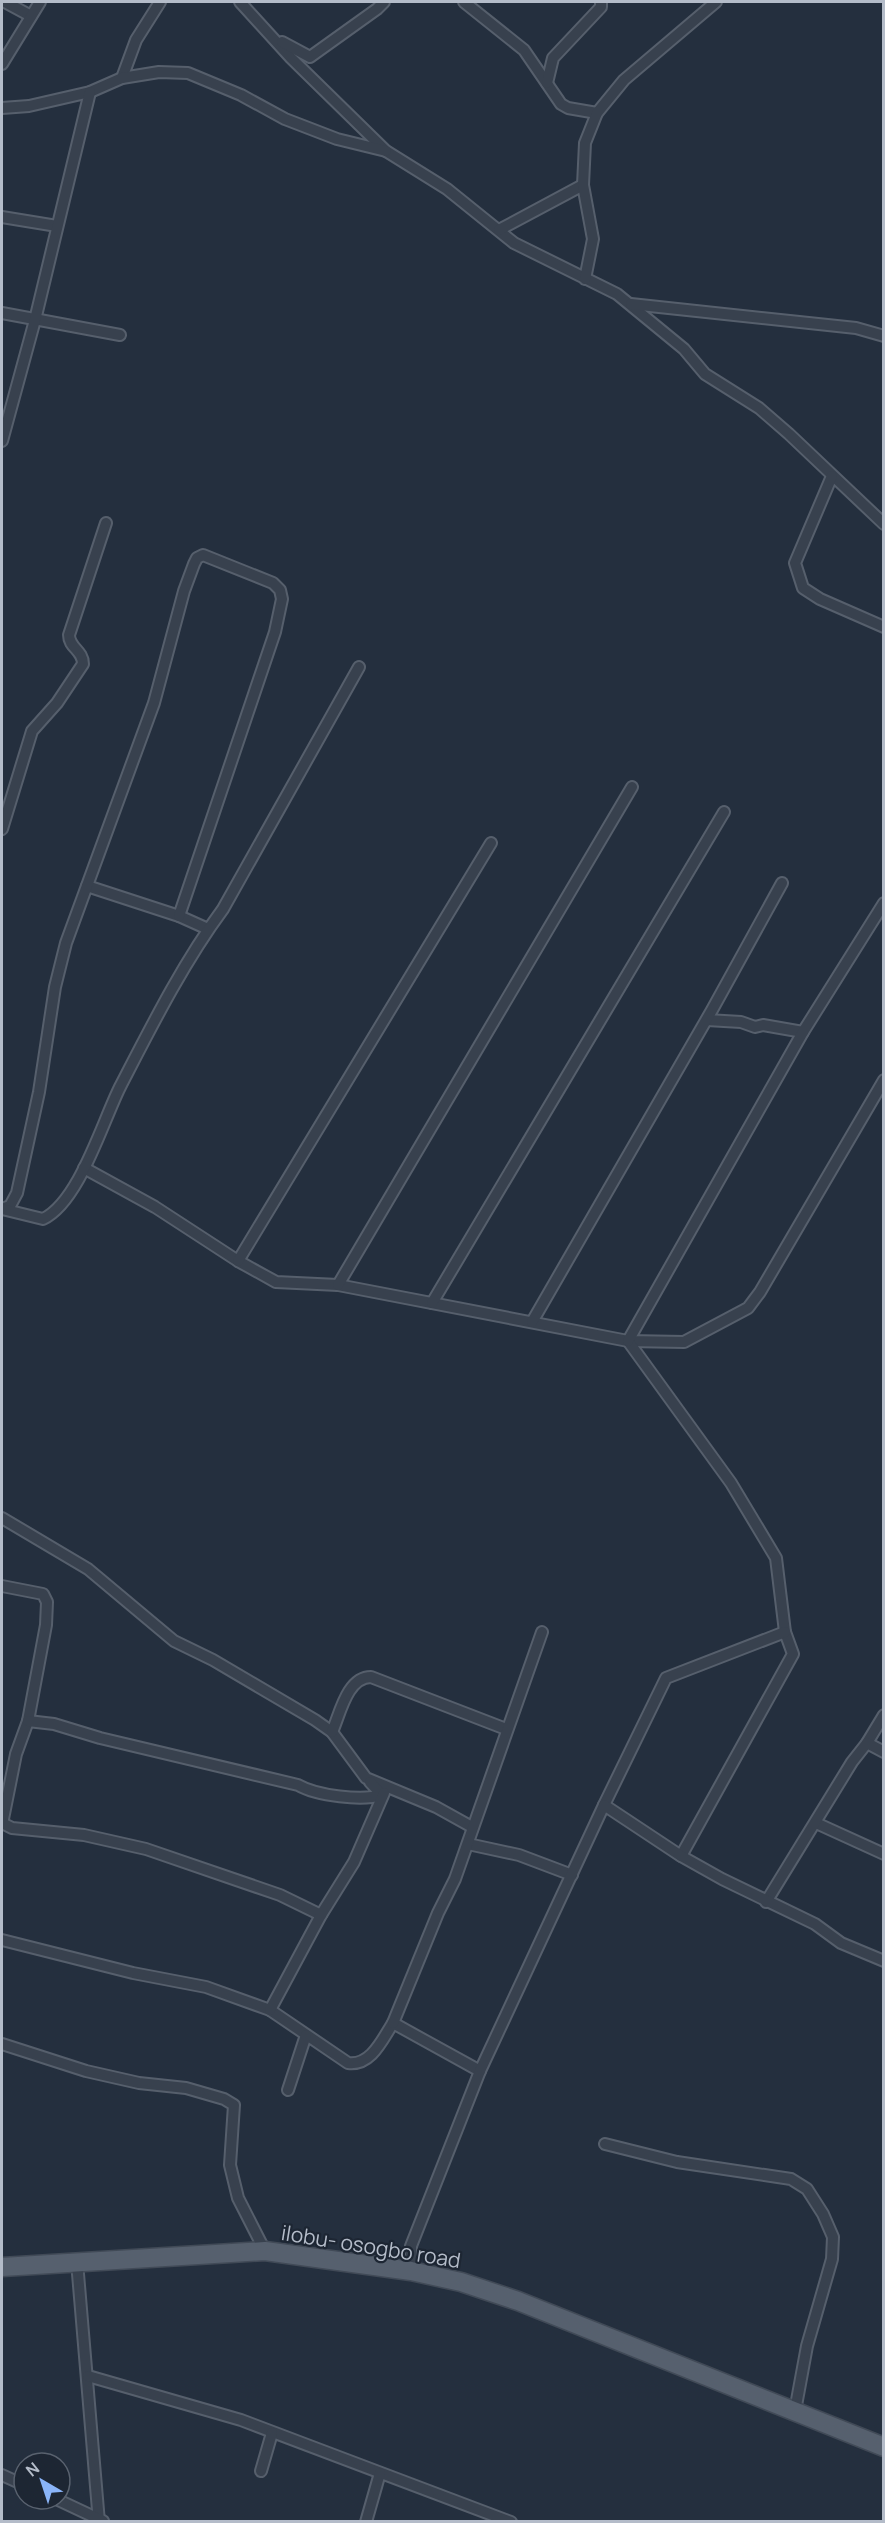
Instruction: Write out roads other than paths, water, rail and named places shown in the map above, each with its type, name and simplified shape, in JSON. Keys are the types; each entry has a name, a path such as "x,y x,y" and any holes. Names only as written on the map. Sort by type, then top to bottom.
{"main road":[{"name":"ilobu- osogbo road","path":"2,2267 265,2251 411,2271 461,2282 518,2301 884,2447"}],"street":[{"path":"5,2 31,16"},
{"path":"2,64 40,2"},
{"path":"122,78 136,40 160,2"},
{"path":"240,2 386,151 447,189 514,243 617,294 684,349 705,374 759,408 884,524"},
{"path":"274,39 310,57 384,2"},
{"path":"464,2 524,50 547,82 553,95 568,108 597,113"},
{"path":"547,82 553,58 601,7 601,2"},
{"path":"585,279 593,239 583,185 585,143 597,113 624,80 716,2"},
{"path":"2,108 29,106 90,92 122,78 159,72 188,73 241,95 285,119 337,139 386,151"},
{"path":"2,441 35,320 90,92"},
{"path":"499,230 583,185"},
{"path":"2,217 57,226"},
{"path":"630,304 856,328 884,336"},
{"path":"2,313 120,335"},
{"path":"832,476 795,563 803,588 820,599 884,627"},
{"path":"2,829 32,732 57,704 83,664 81,654 71,644 69,635 106,523"},
{"path":"2,1209 10,1206 17,1193 40,1082 55,987 66,943 160,685 171,631 184,591 197,558 203,555 273,583 280,590 282,599 275,632 250,711 179,916"},
{"path":"2,1209 43,1220 60,1209 84,1168 120,1087 359,667"},
{"path":"339,1285 632,787"},
{"path":"432,1303 724,812"},
{"path":"238,1261 491,843"},
{"path":"532,1322 707,1020 782,883"},
{"path":"87,886 179,916 208,929"},
{"path":"628,1341 803,1032 884,903"},
{"path":"707,1020 741,1022 755,1027 763,1025 803,1032"},
{"path":"84,1168 155,1207 238,1261 276,1282 339,1285 628,1341 684,1342 747,1308 760,1292 884,1080"},
{"path":"628,1341 731,1483 776,1558 785,1632 793,1654 681,1856"},
{"path":"2,1518 88,1569 174,1641 213,1660 332,1732 366,1778 385,1791 472,1827"},
{"path":"2,1586 43,1594 46,1602 46,1624 28,1721 16,1755 2,1824 12,1828 84,1835 146,1849 280,1895 321,1916"},
{"path":"2,1940 206,1987 270,2010 340,2059 356,2064 370,2058 393,2023 468,1844 506,1729 542,1632"},
{"path":"411,2271 411,2246 480,2071 666,1678 785,1632"},
{"path":"332,1732 354,1683 363,1677 371,1677 506,1729"},
{"path":"766,1902 884,1714"},
{"path":"28,1721 54,1724 211,1766 298,1785 313,1794 360,1796 369,1799 385,1791"},
{"path":"867,1743 884,1752"},
{"path":"270,2010 321,1916 354,1862 385,1791"},
{"path":"604,1805 681,1856 766,1902 815,1924 841,1943 884,1961"},
{"path":"816,1823 884,1854"},
{"path":"468,1844 519,1856 572,1875"},
{"path":"393,2023 480,2071"},
{"path":"288,2090 306,2035"},
{"path":"2,2044 86,2071 140,2083 186,2088 234,2105 230,2165 238,2198 265,2251"},
{"path":"605,2144 688,2164 791,2179 807,2189 823,2214 833,2237 832,2259 807,2346 795,2411"},
{"path":"77,2262 101,2521"},
{"path":"88,2376 241,2420 512,2522"},
{"path":"261,2471 272,2433"},
{"path":"366,2522 380,2473"},
{"path":"72,2507 101,2521"}]}
